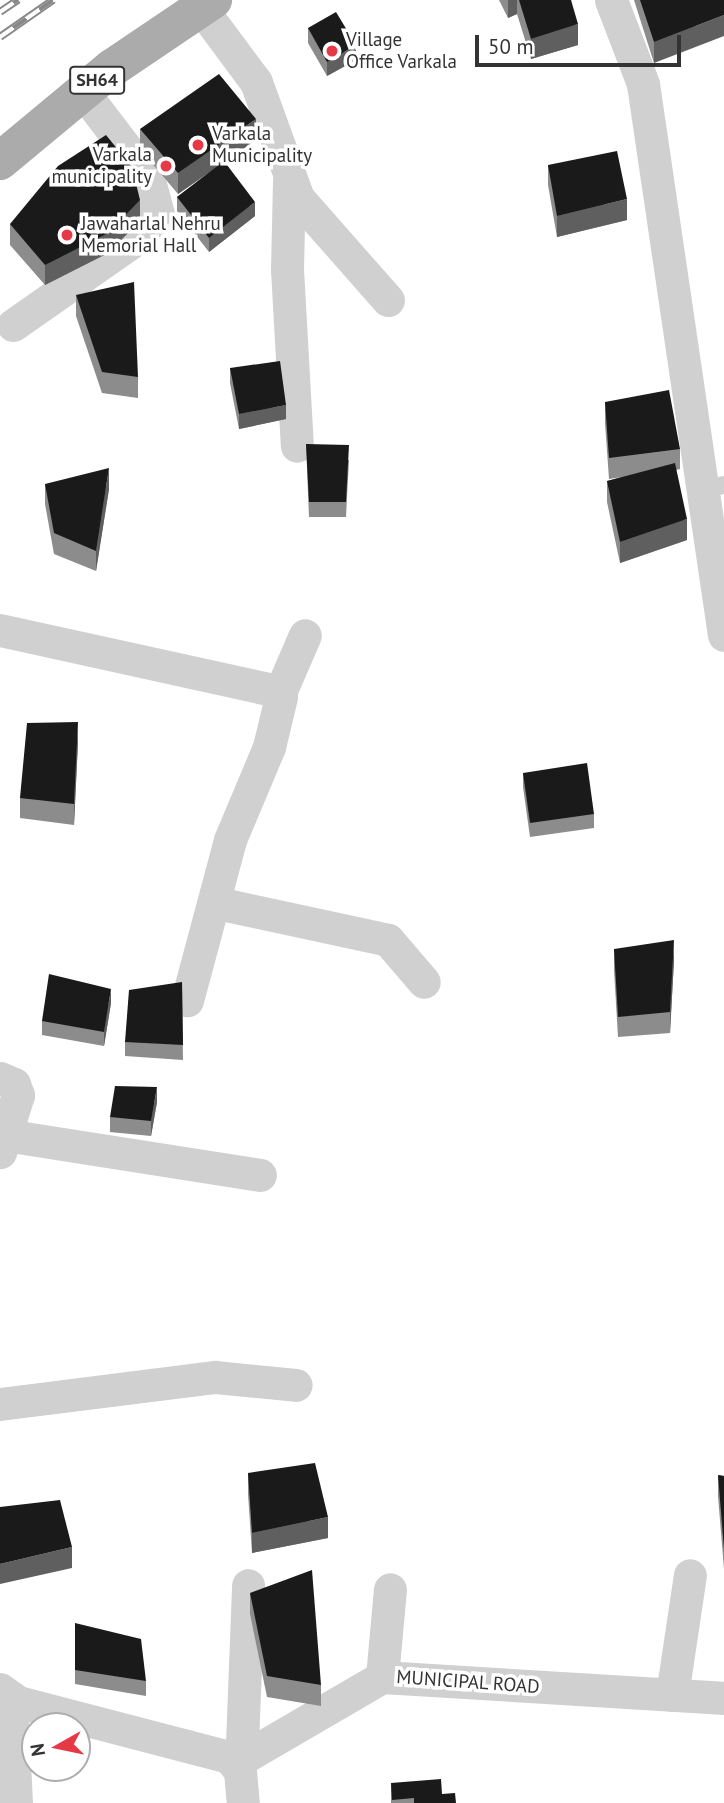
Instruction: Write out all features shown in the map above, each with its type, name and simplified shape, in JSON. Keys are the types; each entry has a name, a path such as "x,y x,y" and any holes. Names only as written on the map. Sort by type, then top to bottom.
{"main road":[{"name":"SH64","path":"0,161 83,92 207,4"}],"street":[{"path":"611,0 643,84 713,487 724,635"},
{"path":"207,4 256,82 289,181 304,209 355,255 388,300"},
{"path":"13,325 130,243 158,214 148,177 83,92"},
{"path":"289,181 287,269 297,446"},
{"path":"0,630 279,695"},
{"path":"187,1000 217,903 230,840 283,705 279,695 305,635"},
{"path":"217,903 388,940 424,982"},
{"path":"0,1078 14,1084 18,1095 3,1143 260,1175"},
{"path":"0,1405 215,1377 296,1385"},
{"path":"672,1695 690,1575"},
{"path":"243,1803 236,1762 242,1744 248,1585"},
{"path":"382,1677 390,1589"},
{"name":"MUNICIPAL ROAD","path":"236,1762 382,1677 724,1699"},
{"path":"16,1803 5,1693 236,1762"}],"building":[{"path":"519,0 571,0 578,24 531,39"},
{"path":"640,0 724,0 724,15 654,42"},
{"path":"336,12 356,45 327,62 308,28"},
{"name":"Varkala Municipality","path":"219,74 256,119 178,173 140,129"},
{"path":"106,135 132,167 140,200 108,233 45,265 10,224 58,166"},
{"path":"617,151 627,199 557,216 548,165"},
{"path":"224,161 255,202 209,238 177,197"},
{"path":"134,282 138,377 102,372 76,295"},
{"path":"280,361 286,405 239,414 230,368"},
{"path":"669,390 680,449 609,458 605,402"},
{"path":"306,444 349,445 346,502 309,502"},
{"path":"675,463 687,519 620,542 607,481"},
{"path":"109,468 96,551 54,533 45,484"},
{"path":"78,722 74,804 20,798 27,723"},
{"path":"587,763 594,814 530,823 523,773"},
{"path":"674,940 670,1012 618,1017 614,949"},
{"path":"49,974 111,989 104,1032 42,1021"},
{"path":"182,982 183,1045 125,1042 129,990"},
{"path":"115,1086 157,1087 151,1121 110,1117"},
{"path":"315,1463 328,1517 252,1533 248,1473"},
{"path":"718,1475 724,1476 724,1549"},
{"path":"60,1500 72,1547 0,1564 0,1507"},
{"path":"312,1570 321,1685 267,1676 250,1593"},
{"path":"75,1623 141,1639 146,1681 75,1670"},
{"path":"441,1779 442,1794 455,1793 456,1803 414,1803 414,1798 392,1800 391,1783"}],"railway":[{"path":"0,12 18,0"},
{"path":"0,37 53,0"}],"place":[{"name":"Village Office Varkala","path":"332,51"},
{"name":"Varkala Municipality","path":"198,145"},
{"name":"Varkala municipality","path":"166,166"},
{"name":"Jawaharlal Nehru Memorial Hall","path":"67,235"}]}
